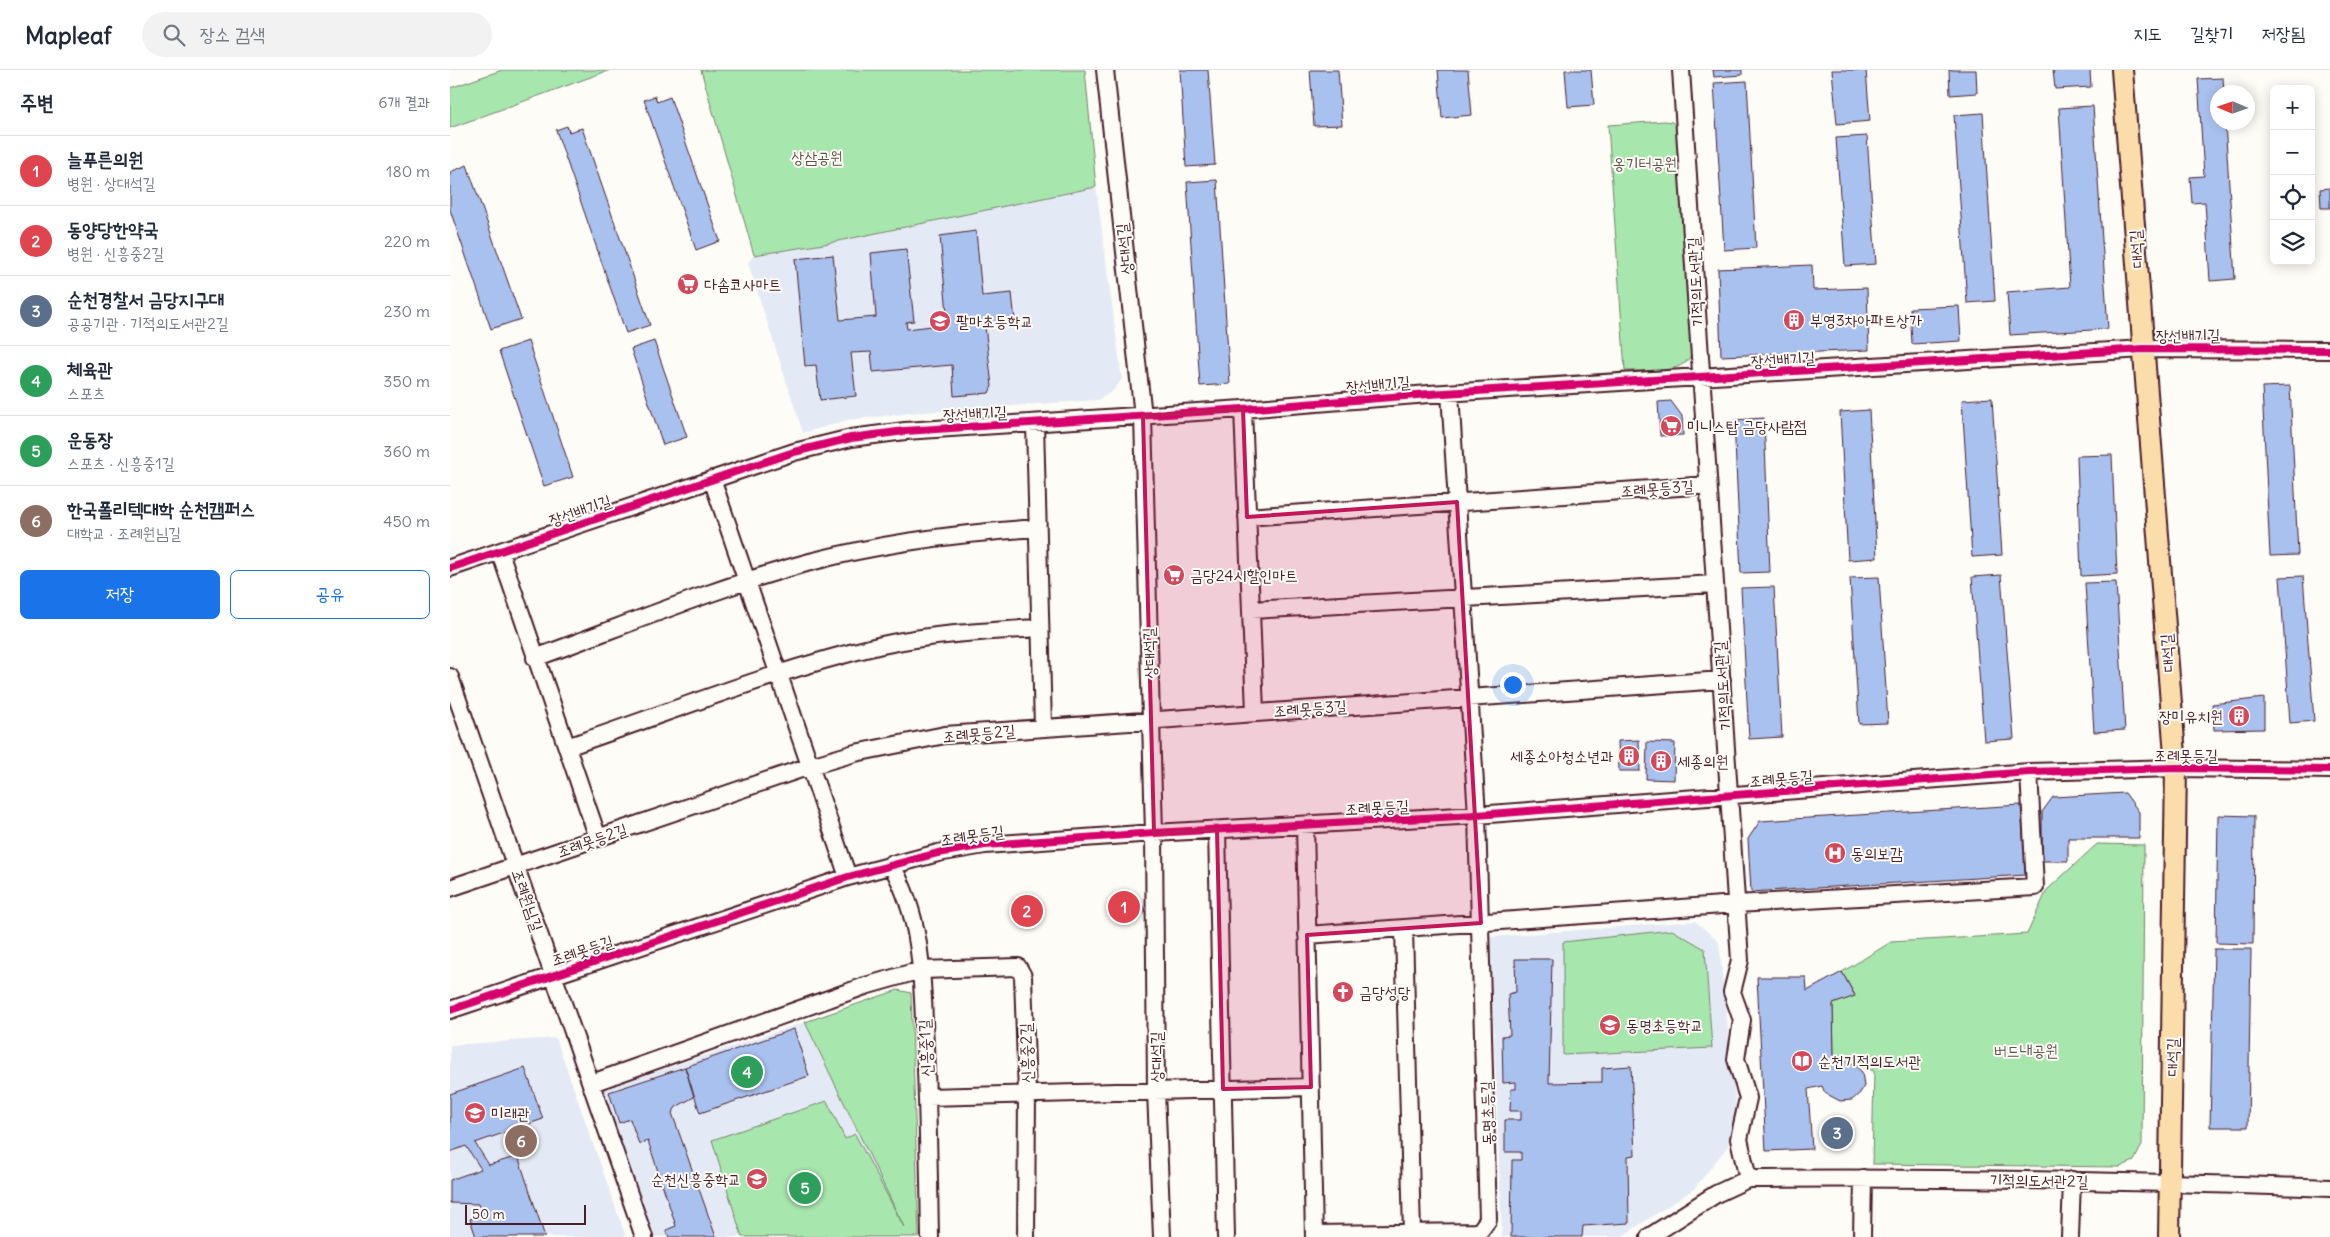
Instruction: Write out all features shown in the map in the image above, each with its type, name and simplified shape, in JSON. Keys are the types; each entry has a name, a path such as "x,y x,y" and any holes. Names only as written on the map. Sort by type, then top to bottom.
{"main road":[{"name":"대석길","path":"2122,70 2176,768 2169,1237"}],"street":[{"name":"상대석길","path":"1105,70 1142,416 1154,833 1156,1091 1162,1237"},
{"name":"기적의도서관길","path":"1681,70 1740,960 1732,992 1742,1020 1736,1059 1748,1095 1748,1103 1739,1139 1748,1179"},
{"name":"장선배기길","path":"450,568 794,452 851,438 905,431 1035,424 1450,392 1700,378 2143,349 2330,350"},
{"path":"1450,392 1477,815"},
{"path":"1242,409 1255,712"},
{"path":"1035,424 1043,727"},
{"path":"712,479 848,877"},
{"name":"조례못등3길","path":"1247,517 1708,485"},
{"path":"535,658 747,581 810,562 891,544 962,533 1038,528"},
{"path":"500,552 598,838"},
{"path":"1251,610 1715,584"},
{"path":"567,747 823,660 883,645 961,633 1040,628"},
{"name":"조례원님길","path":"450,677 592,1082 644,1237"},
{"name":"조례못등3길","path":"1151,719 1722,680"},
{"name":"조례못등2길","path":"450,888 810,766 856,753 945,735 1151,719"},
{"name":"조례못등길","path":"450,1010 848,877 938,853 985,845 1154,833 1477,815 2029,772 2176,768 2330,770"},
{"path":"1307,935 1481,924 1736,904 2035,887 2029,772"},
{"name":"동명초등길","path":"1314,1236 1412,1232 1478,1232 1488,1220 1477,815"},
{"path":"1305,825 1314,1236"},
{"path":"1217,830 1226,1237"},
{"name":"신흥중1길","path":"891,864 905,889 920,950 927,1097 930,1237"},
{"path":"1404,929 1412,1232"},
{"name":"신흥중2길","path":"922,970 1014,966 1021,970 1024,976 1027,1095 1026,1237"},
{"path":"592,1082 865,986 922,970"},
{"path":"927,1097 1310,1087"},
{"path":"1862,1237 1863,1178"},
{"path":"1649,1237 1716,1194 1748,1179"},
{"name":"기적의도서관2길","path":"1748,1179 2072,1180 2330,1188"},
{"path":"2070,1237 2072,1180"}],"highlighted area":[{"path":"1243,409 1247,517 1457,502 1481,923 1307,935 1311,1087 1223,1089 1217,830 1154,833 1143,416"}],"shaded area":[{"name":"팔마초등학교","path":"1096,187 1122,379 1113,391 1098,400 910,413 848,420 803,433 748,263 754,255 824,244"},
{"name":"동명초등학교","path":"1695,921 1719,942 1736,1107 1728,1146 1694,1189 1621,1237 1502,1237 1490,937"},
{"name":"순천신흥중학교","path":"805,1022 910,1237 653,1237 601,1090"},
{"path":"556,1038 626,1237 450,1237 450,1045"}],"green space":[{"path":"502,70 610,70 450,128 450,88"},
{"name":"상삼공원","path":"701,70 1085,70 1096,187 824,244 754,255"},
{"name":"옹기터공원","path":"1672,122 1677,126 1692,353 1681,365 1672,369 1625,371 1608,125"},
{"name":"버드내공원","path":"2097,844 2144,845 2142,1145 2134,1161 2120,1167 1872,1164 1874,1071 1834,1059 1833,1004 1855,995 1842,972 1891,942 2027,934 2047,890"},
{"path":"1672,930 1705,949 1712,1048 1563,1055 1563,942"},
{"path":"898,990 911,993 919,1237 742,1237 712,1140 827,1101 845,1139 855,1134 904,1227 805,1022"}],"building":[{"path":"1180,70 1208,70 1215,165 1186,167"},
{"path":"1310,70 1338,70 1342,125 1314,126"},
{"path":"1438,70 1468,70 1472,115 1442,118"},
{"path":"1565,70 1591,70 1594,105 1568,107"},
{"path":"1713,70 1742,70 1742,75 1714,77"},
{"path":"1832,70 1866,70 1870,121 1837,124"},
{"path":"1949,70 1976,70 1977,93 1950,95"},
{"path":"2053,70 2090,70 2091,87 2055,89"},
{"path":"2223,78 2224,85 2210,85 2210,130 2226,130 2235,279 2210,281 2205,202 2192,203 2190,177 2204,176 2198,79"},
{"path":"1747,81 1756,248 1724,250 1714,83"},
{"path":"655,96 657,102 670,97 720,241 696,250 644,100"},
{"path":"2093,106 2108,329 2010,335 2007,292 2070,287 2059,108"},
{"path":"1983,113 1995,301 1967,303 1954,115"},
{"path":"567,126 569,132 582,128 650,325 626,333 556,130"},
{"path":"1867,136 1876,264 1845,266 1836,138"},
{"path":"467,165 521,319 491,329 450,210 450,172"},
{"path":"1217,180 1230,384 1200,386 1187,182"},
{"path":"2330,188 2330,208 2321,208 2320,189"},
{"path":"976,231 982,296 1012,293 1015,321 985,326 992,386 989,393 954,396 952,365 873,372 871,352 851,353 856,396 820,400 816,365 805,366 795,259 833,255 840,320 876,317 871,253 906,249 914,321 906,322 907,329 948,324 940,236"},
{"name":"부영3차아파트상가","path":"1812,265 1813,290 1867,288 1869,350 1721,356 1718,269"},
{"path":"1959,306 1961,341 1912,344 1910,308"},
{"path":"528,341 573,477 544,486 499,351"},
{"path":"654,341 687,437 663,445 631,349"},
{"path":"2290,386 2298,555 2270,556 2262,387"},
{"path":"1992,398 2002,555 1972,557 1962,400"},
{"name":"미니스탑 금당사람점","path":"1671,401 1682,416 1683,435 1660,436 1658,402"},
{"path":"1869,410 1877,558 1848,560 1840,412"},
{"path":"1764,418 1770,572 1741,573 1734,420"},
{"path":"2112,455 2117,574 2081,576 2077,456"},
{"path":"2001,575 2014,739 1984,741 1972,577"},
{"path":"2303,576 2314,721 2290,723 2280,577"},
{"path":"1879,577 1888,723 1859,724 1850,578"},
{"path":"2116,582 2125,730 2094,732 2085,583"},
{"path":"1774,587 1782,737 1749,739 1741,588"},
{"name":"장미유치원","path":"2264,698 2264,729 2214,730 2212,704"},
{"name":"세종소아청소년과","path":"1639,740 1640,771 1619,771 1618,741"},
{"name":"세종의원","path":"1647,742 1675,743 1674,780 1646,779"},
{"path":"2125,793 2139,812 2139,838 2068,838 2068,861 2042,861 2042,812 2053,797"},
{"path":"2021,805 2026,875 1751,892 1748,839 1760,821"},
{"path":"2218,815 2254,816 2253,944 2216,943"},
{"path":"2214,949 2251,949 2248,1127 2210,1127"},
{"path":"1515,959 1552,959 1549,1083 1602,1082 1602,1068 1631,1066 1635,1155 1628,1156 1629,1223 1583,1226 1582,1237 1511,1237 1512,1160 1521,1160 1521,1152 1505,1152 1505,1120 1521,1120 1521,1111 1510,1111 1511,1089 1516,1089 1516,1082 1503,1083 1502,1036 1510,1035 1508,994 1516,992"},
{"name":"순천기적의도서관","path":"1842,972 1855,996 1833,1004 1834,1059 1853,1064 1862,1072 1864,1086 1860,1093 1852,1100 1840,1101 1825,1093 1822,1086 1808,1089 1812,1149 1766,1151 1757,977 1806,977 1807,991"},
{"path":"794,1029 809,1076 700,1113 685,1067"},
{"path":"685,1067 694,1097 676,1107 672,1113 716,1237 669,1237 666,1230 676,1226 648,1141 639,1144 630,1119 619,1123 609,1092"},
{"path":"525,1068 543,1119 475,1143 489,1165 518,1156 545,1237 476,1237 470,1219 482,1215 478,1204 450,1203 450,1180 481,1169 466,1146 450,1152 450,1094"}],"cycle path":[{"path":"450,568 794,452 851,438 905,431 1243,409 1429,394 2143,349 2330,350"},
{"path":"450,1010 848,877 938,853 985,845 1154,833 1477,815 2029,772 2176,768 2330,770"}],"place":[{"name":"다솜코사마트","path":"688,284"},
{"name":"부영3차아파트상가","path":"1794,320"},
{"name":"팔마초등학교","path":"940,321"},
{"name":"미니스탑 금당사람점","path":"1671,426"},
{"name":"금당24시할인마트","path":"1174,575"},
{"name":"장미유치원","path":"2239,716"},
{"name":"세종소아청소년과","path":"1629,756"},
{"name":"세종의원","path":"1661,761"},
{"name":"동의보감","path":"1835,853"},
{"name":"늘푸른의원","path":"1124,907"},
{"name":"동양당한약국","path":"1027,911"},
{"name":"금당성당","path":"1343,992"},
{"name":"동명초등학교","path":"1610,1025"},
{"name":"순천기적의도서관","path":"1802,1061"},
{"name":"체육관","path":"747,1072"},
{"name":"미래관","path":"475,1113"},
{"name":"순천경찰서 금당지구대","path":"1837,1133"},
{"name":"한국폴리텍대학 순천캠퍼스","path":"521,1141"},
{"name":"순천신흥중학교","path":"757,1179"},
{"name":"운동장","path":"805,1188"}]}
